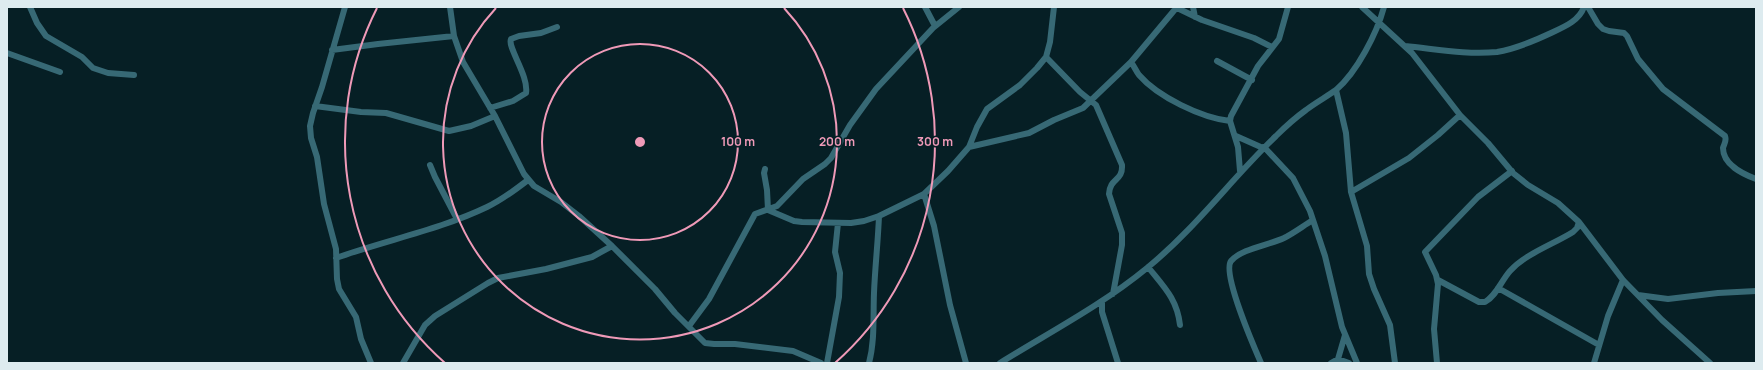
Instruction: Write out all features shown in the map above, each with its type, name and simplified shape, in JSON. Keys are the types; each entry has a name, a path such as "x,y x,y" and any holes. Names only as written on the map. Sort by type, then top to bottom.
{"street":[{"path":"30,7 37,23 46,36 82,56 93,68 108,73 134,75"},
{"path":"345,7 310,126 311,138 317,157 324,204 336,249 336,274 339,289 356,317 361,339 371,363"},
{"path":"450,7 454,36 464,62 495,116 528,180 534,186 561,202 612,246 655,289 675,313 706,343 735,344 793,351 820,363"},
{"path":"925,7 936,26"},
{"path":"689,326 709,299 755,214 777,206 784,201 803,179 826,164 850,125 876,89 936,26 959,7"},
{"path":"768,210 802,222 838,223 864,221 879,216 924,194 948,171 969,147 977,127 987,109 1020,85 1046,57 1050,42 1054,7"},
{"path":"969,147 1029,133 1054,120 1083,108 1131,62 1176,7 1195,17 1254,38 1272,47"},
{"path":"1193,7 1195,17"},
{"path":"1240,171 1240,160 1236,136 1230,121 1238,101 1252,80 1258,66 1279,39 1288,7"},
{"path":"1362,7 1405,46 1460,115 1488,143 1512,171 1528,185 1558,203 1579,222 1623,280 1662,320 1710,363"},
{"path":"1000,363 1102,302 1148,267 1188,231 1240,171 1263,148 1306,110 1336,90 1354,67 1380,24 1384,7"},
{"path":"1405,46 1469,53 1497,52 1529,42 1570,24 1580,14 1584,7"},
{"path":"1588,7 1598,24 1603,28 1609,31 1624,33 1627,36 1638,59 1663,90 1725,136 1724,153 1729,163 1742,173 1756,179"},
{"path":"490,108 514,101 526,93 527,88 524,76 510,46 511,39 519,36 541,33 557,27"},
{"path":"332,50 454,36"},
{"path":"7,53 60,72"},
{"path":"1046,57 1080,92 1092,100 1101,114 1122,166 1122,171 1119,178 1111,184 1109,194 1122,233 1122,245 1113,294"},
{"path":"1217,61 1252,80"},
{"path":"1131,62 1139,75 1160,94 1204,115 1230,121"},
{"path":"1336,90 1346,133 1351,192 1367,246 1369,274 1390,324 1396,363"},
{"path":"315,106 361,112 386,113 449,131 471,126 495,116"},
{"path":"1351,192 1409,158 1460,115"},
{"path":"1236,136 1263,148 1293,178 1305,200 1325,256 1336,308 1345,335 1357,363"},
{"path":"430,165 434,177 457,219"},
{"path":"765,169 764,173 768,210"},
{"path":"1437,363 1434,329 1438,280 1426,255 1427,249 1478,197 1512,171"},
{"path":"336,258 368,246 429,229 488,207 528,180"},
{"path":"924,194 934,226 950,306 966,363"},
{"path":"869,363 873,340 874,294 879,216"},
{"path":"1260,363 1235,298 1228,272 1229,265 1231,261 1245,252 1285,237 1313,220"},
{"path":"1438,280 1480,302 1488,300 1509,271 1539,250 1573,232 1577,228 1579,222"},
{"path":"827,363 839,297 840,273 835,252 838,223"},
{"path":"403,363 425,325 435,316 488,283 498,278 546,269 592,257 612,246"},
{"path":"1148,267 1174,300 1180,325"},
{"path":"1594,363 1608,316 1623,280"},
{"path":"1498,288 1599,345"},
{"path":"1638,295 1668,299 1718,293 1756,291"},
{"path":"1102,302 1102,312 1118,363"},
{"path":"1331,363 1338,359 1345,335"},
{"path":"1338,359 1349,363"}]}
